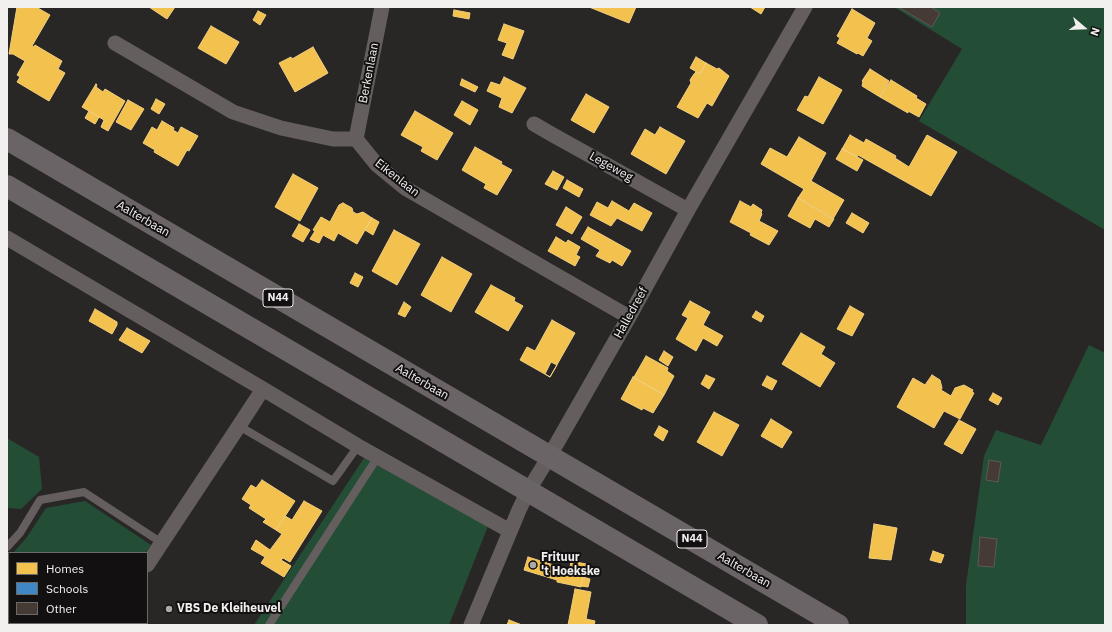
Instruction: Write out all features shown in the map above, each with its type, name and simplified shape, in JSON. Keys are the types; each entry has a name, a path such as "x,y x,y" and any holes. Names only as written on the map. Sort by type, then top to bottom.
{"highway":[{"name":"Aalterbaan","path":"7,139 838,625"},
{"path":"7,186 757,625"}],"street":[{"name":"Berkenlaan","path":"356,139 382,7"},
{"name":"Halledreef","path":"471,625 528,491 629,317 688,210 805,7"},
{"path":"115,43 233,112 281,128 333,139 356,139"},
{"name":"Legeweg","path":"534,124 688,210"},
{"name":"Eikenlaan","path":"356,139 377,165 405,188 629,317"},
{"path":"7,238 377,458 510,531"},
{"path":"148,564 263,389"}],"lane":[{"path":"239,426 333,481 358,446"},
{"path":"269,625 377,458"},
{"path":"7,547 20,532 40,500 84,492 162,543"}],"green space":[{"path":"894,7 1105,7 1105,230 919,121 962,49"},
{"path":"1089,345 1105,353 1105,625 966,625 966,585 984,456 996,430 1041,445"},
{"path":"7,438 39,457 42,489 21,509 7,508"},
{"path":"364,458 488,526 449,625 254,625"},
{"path":"85,501 151,545 146,552 14,552 27,537 46,508"},
{"path":"8,558 8,608 7,607"},
{"path":"34,624 96,624 96,625"}],"building: Homes":[{"path":"17,7 36,7 50,15 32,46 34,47 35,45 62,61 58,69 65,73 49,101 17,82 20,77 17,75 25,61 13,54 9,54"},
{"path":"149,7 175,7 167,19"},
{"path":"589,7 636,7 629,23"},
{"path":"750,7 765,7 761,14"},
{"path":"852,9 875,23 867,38 872,41 863,56 837,43 840,38 837,36"},
{"path":"454,10 470,13 469,19 453,16"},
{"path":"258,11 266,15 260,25 253,20"},
{"path":"504,24 524,31 513,59 502,55 507,43 498,40"},
{"path":"211,26 239,42 226,64 198,48"},
{"path":"313,47 328,73 295,92 279,63 291,57 292,59"},
{"path":"696,57 706,63 700,74 690,68"},
{"path":"706,63 717,69 719,68 729,76 712,106 707,103 698,118 677,107 691,83 690,80 696,72 700,74"},
{"path":"870,69 889,81 880,97 862,86 862,81"},
{"path":"504,77 526,88 512,113 499,107 502,98 487,91 491,82 500,85"},
{"path":"819,77 842,90 823,124 797,110 805,96 808,97"},
{"path":"462,79 478,87 475,92 460,85"},
{"path":"891,80 917,96 916,98 926,104 919,117 908,111 908,113 880,97"},
{"path":"96,84 96,87 103,92 105,89 125,101 108,131 101,127 104,120 82,107"},
{"path":"586,94 609,107 594,133 571,120"},
{"path":"156,99 165,104 159,114 151,109"},
{"path":"128,100 144,109 131,130 116,122"},
{"path":"462,101 478,110 470,125 454,115"},
{"path":"89,111 99,117 95,124 85,118"},
{"path":"415,111 453,133 437,160 421,151 423,147 401,135"},
{"path":"162,121 174,128 173,130 178,133 181,127 198,136 189,151 187,150 178,166 154,152 155,150 143,143 152,127 157,130"},
{"path":"660,127 685,141 666,174 631,154 645,129 655,135"},
{"path":"850,135 864,143 866,139 896,156 895,158 909,167 927,135 957,152 931,196 858,155 857,157 842,149"},
{"path":"799,137 826,153 811,181 844,200 833,219 798,198 804,189 761,164 770,148 787,157"},
{"path":"475,147 502,162 501,164 512,170 497,195 484,188 486,184 462,170"},
{"path":"842,149 863,160 857,171 836,159"},
{"path":"553,171 564,177 557,190 545,184"},
{"path":"293,174 318,188 300,221 275,207"},
{"path":"567,180 583,189 579,197 563,188"},
{"path":"798,198 834,219 829,227 815,219 810,228 788,216"},
{"path":"612,201 629,211 634,203 652,213 642,231 617,218 611,226 590,215 597,202 608,208"},
{"path":"740,201 751,207 753,204 762,210 759,221 778,231 769,245 730,222"},
{"path":"343,203 352,208 353,212 357,214 363,212 372,218 357,244 338,233 334,241 323,235 319,243 310,239 315,231 313,230 321,217 330,222 339,205"},
{"path":"566,207 582,217 572,234 556,225"},
{"path":"852,213 869,223 863,233 846,223"},
{"path":"372,218 379,222 373,235 365,230"},
{"path":"299,224 310,230 303,242 292,236"},
{"path":"588,227 631,251 622,266 612,260 610,263 596,256 600,250 581,239"},
{"path":"394,230 420,244 397,285 372,271"},
{"path":"556,237 566,243 568,240 580,247 576,255 580,257 575,266 548,251"},
{"path":"442,257 472,274 451,312 421,295"},
{"path":"355,273 363,277 358,287 350,283"},
{"path":"491,285 515,298 514,301 523,306 508,331 475,312"},
{"path":"690,301 710,312 703,325 723,336 717,346 703,338 696,351 676,339 688,318 682,315"},
{"path":"404,302 411,307 405,317 398,314"},
{"path":"850,306 864,314 852,336 837,329"},
{"path":"95,309 117,322 112,334 89,321"},
{"path":"756,311 764,316 761,322 752,317"},
{"path":"552,320 575,333 550,377 520,360 527,347 535,351"},
{"path":"127,328 150,341 142,353 119,340"},
{"path":"801,333 825,347 821,354 835,363 820,387 782,364"},
{"path":"664,351 673,357 668,366 659,360"},
{"path":"646,356 668,368 667,371 674,376 664,395 633,377"},
{"path":"551,362 557,365 550,377 545,374"},
{"path":"706,375 715,379 709,389 701,384"},
{"path":"932,375 940,380 941,390 951,396 955,388 964,385 973,390 972,392 974,393 960,419 944,411 934,428 897,407 913,378 925,385"},
{"path":"767,376 777,381 772,390 762,385"},
{"path":"633,377 664,395 653,413 643,408 642,410 621,399"},
{"path":"993,393 1002,398 998,405 989,400"},
{"path":"714,412 739,425 722,456 697,442"},
{"path":"771,419 792,432 782,448 761,436"},
{"path":"959,420 976,429 962,454 944,444"},
{"path":"659,426 668,431 663,441 654,435"},
{"path":"262,480 295,501 276,530 263,522 266,519 249,508 251,505 242,499 251,485 256,488"},
{"path":"304,501 322,511 290,562 283,558 281,560 291,566 284,577 261,563 265,557 251,549 256,540 270,550 282,534 276,530 285,516 292,520"},
{"path":"874,524 897,528 891,560 869,558"},
{"path":"933,551 944,555 941,563 930,560"},
{"path":"528,557 547,563 546,567 569,574 571,561 586,564 581,587 557,582 557,580 524,570"},
{"path":"547,563 570,570 569,574 546,567"},
{"path":"583,577 590,579 588,587 581,586"},
{"path":"575,589 591,592 586,619 595,621 594,625 568,625"},
{"path":"509,620 522,625 507,625"}],"building: Other":[{"path":"898,7 931,7 940,13 932,27"},
{"path":"989,460 1001,462 998,482 986,480"},
{"path":"980,537 997,539 994,567 978,566"}],"place":[{"name":"Frituur 't Hoekske","path":"533,565"},
{"name":"VBS De Kleiheuvel","path":"169,609"}]}
